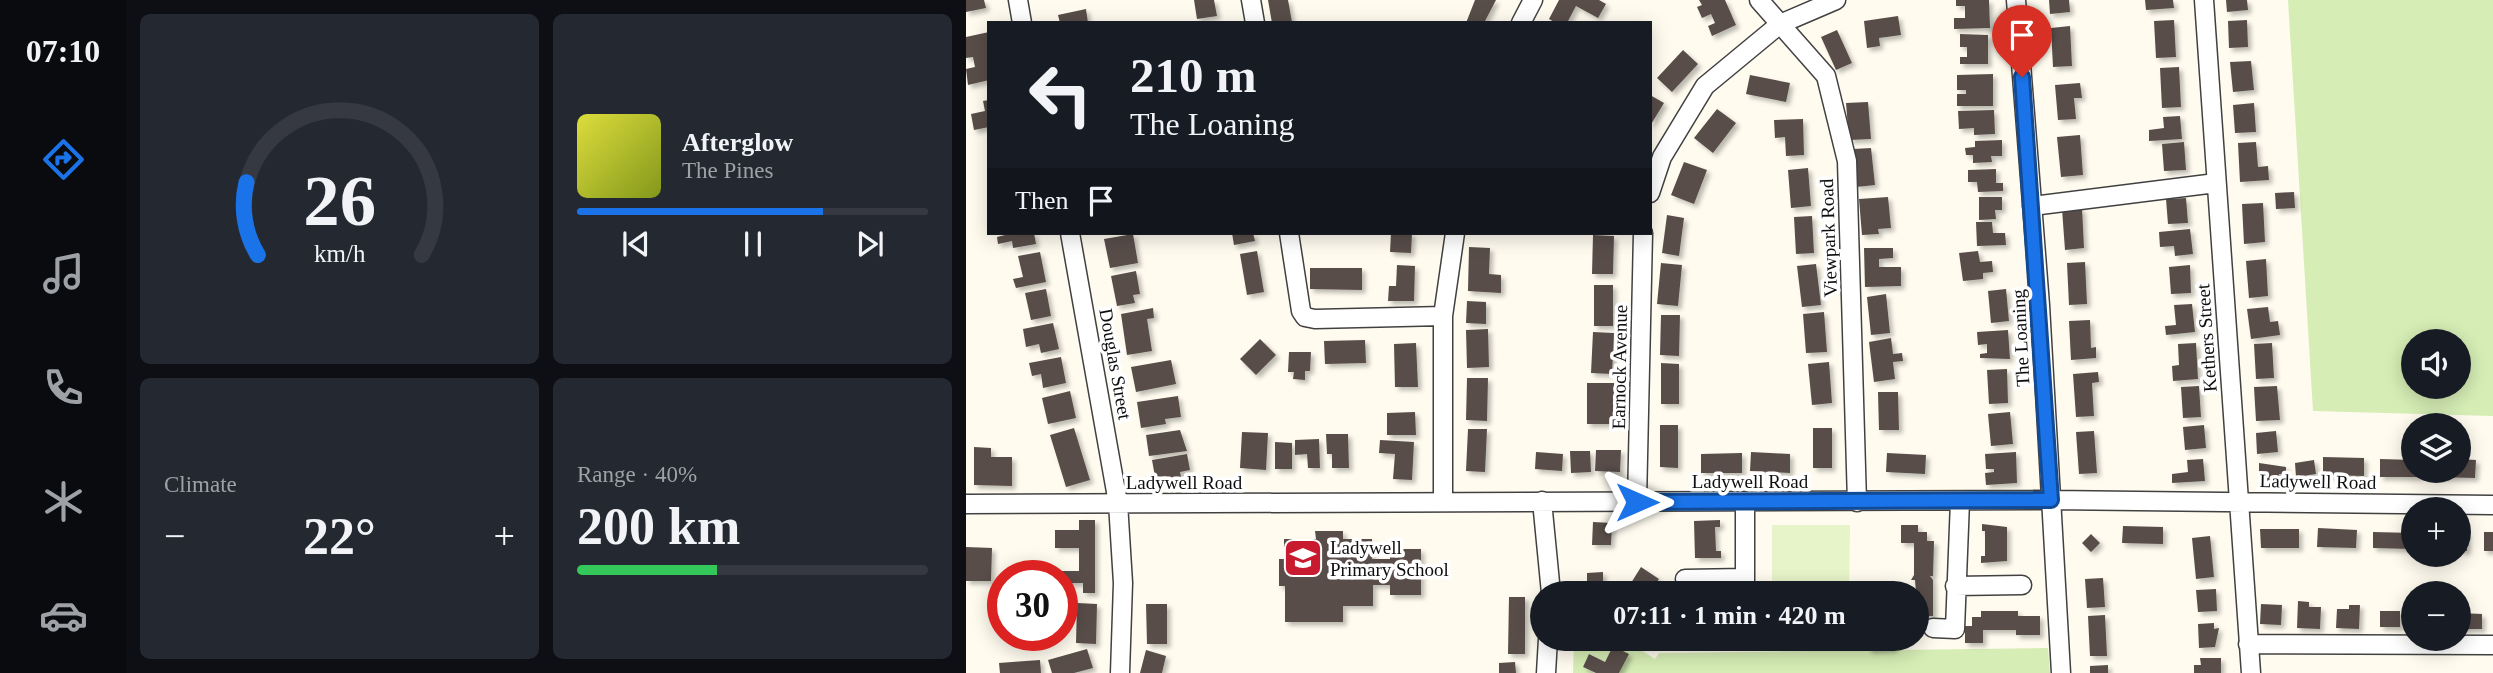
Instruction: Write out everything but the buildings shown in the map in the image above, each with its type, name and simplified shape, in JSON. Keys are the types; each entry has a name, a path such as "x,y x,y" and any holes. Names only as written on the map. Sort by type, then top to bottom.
{"street":[{"path":"1018,0 1022,21"},
{"path":"1251,0 1255,21"},
{"path":"1522,21 1533,0"},
{"name":"Viewpark Road","path":"1759,0 1826,76 1847,161 1857,502"},
{"path":"1652,187 1662,157 1705,86 1780,24 1836,0"},
{"name":"The Loaning","path":"2016,0 2032,206 2061,673"},
{"name":"Kethers Street","path":"2204,0 2250,673"},
{"path":"2032,206 2216,183"},
{"name":"Douglas Street","path":"1070,235 1118,503 1123,583 1120,673"},
{"path":"1289,235 1301,311 1306,317 1443,316"},
{"path":"1443,501 1443,316 1455,235"},
{"name":"Earnock Avenue","path":"1637,502 1643,235"},
{"name":"Ladywell Road","path":"966,504 2238,500 2493,505"},
{"path":"1542,501 1550,581"},
{"path":"1933,628 1955,629 1960,501"},
{"path":"1745,502 1745,581"},
{"path":"1685,579 1702,581"},
{"path":"1955,586 2022,585"},
{"path":"2248,644 2493,645"},
{"path":"1546,673 1547,651"}],"green space":[{"path":"2288,0 2493,0 2493,416 2471,415 2471,413 2313,411"},
{"path":"1772,525 1850,525 1849,581 1772,581"},
{"path":"2048,648 2050,673 1619,673 1628,654 1622,651 1643,651 1655,659 1659,653"},
{"path":"1574,651 1610,651 1605,662 1590,654 1583,667 1594,673 1573,673"}],"place":[{"name":"Ladywell Primary School","path":"1303,558"}],"route":[{"path":"1637,502 2051,500 2040,305 2022,77"}]}
